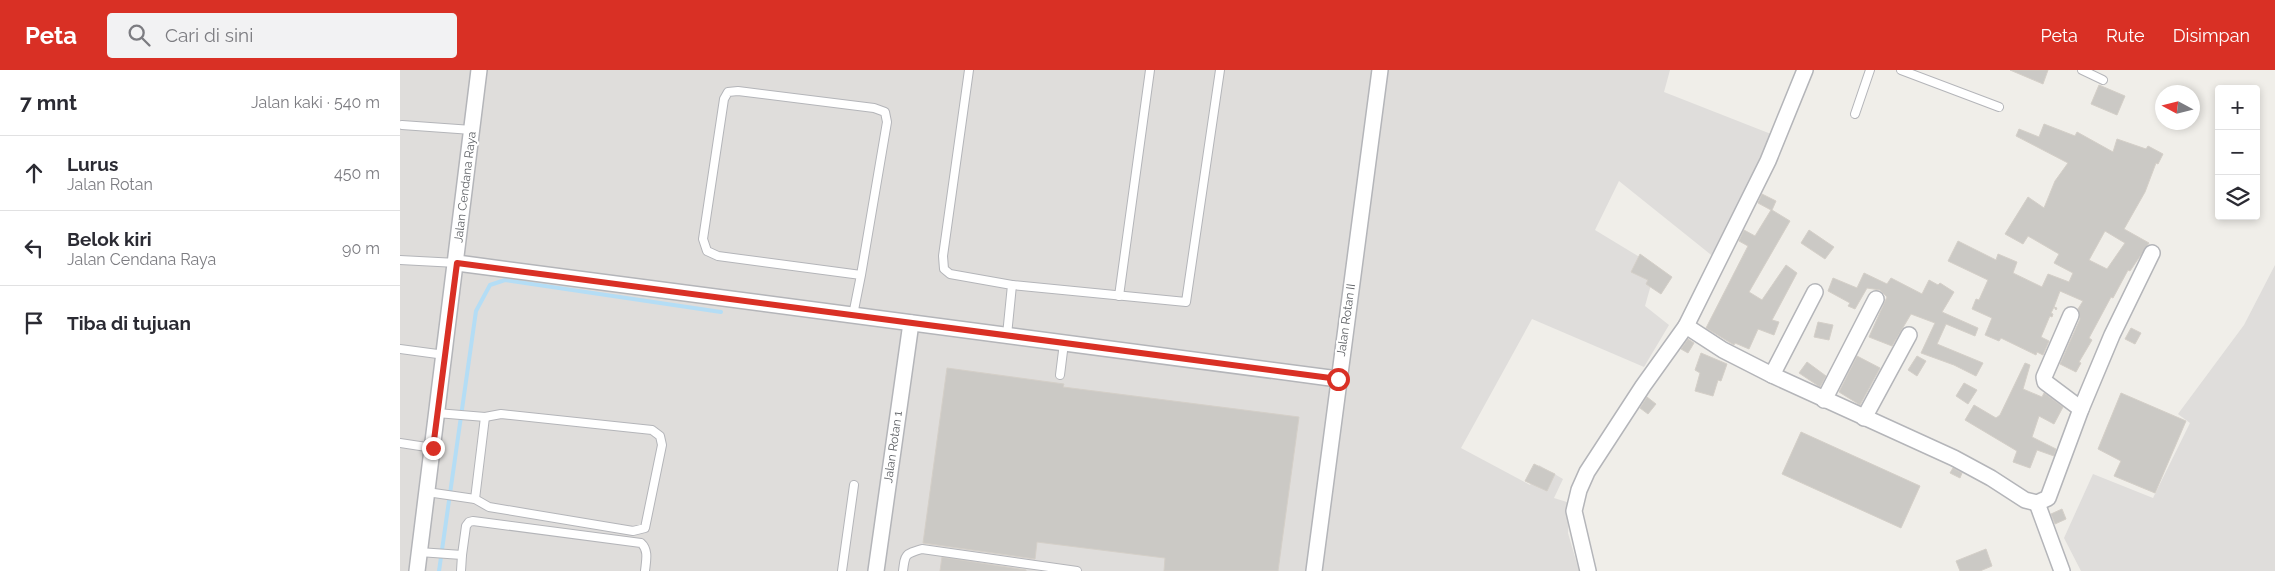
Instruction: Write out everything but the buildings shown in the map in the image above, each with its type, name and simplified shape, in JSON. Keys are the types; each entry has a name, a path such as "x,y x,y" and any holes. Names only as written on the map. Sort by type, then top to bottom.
{"street":[{"name":"Jalan Cendana Raya","path":"417,571 457,263 479,70"},
{"name":"Jalan Rotan II","path":"1314,571 1380,70"},
{"path":"1588,571 1574,511 1579,490 1587,472 1643,386 1686,326 1768,161 1805,70"},
{"path":"1686,326 1723,350 1772,376 1954,458 1991,478 2025,500 2037,503 2048,498 2081,409 2112,335 2152,254"},
{"path":"457,263 1338,379"},
{"path":"1772,376 1815,292"},
{"path":"1824,400 1876,299"},
{"path":"2071,315 2044,377 2045,382 2081,409"},
{"name":"Jalan Rotan 1","path":"876,571 911,323"},
{"path":"1864,418 1909,335"},
{"path":"2037,503 2062,571"}],"lane":[{"path":"969,70 944,256 944,269 950,274 1012,285 1186,302 1220,70"},
{"path":"1119,296 1150,70"},
{"path":"1855,114 1870,70"},
{"path":"1900,70 1999,107"},
{"path":"2082,70 2103,80"},
{"path":"853,315 887,122 886,112 874,108 738,91 728,92 724,99 703,239 707,251 718,256 860,275"},
{"path":"402,125 472,130"},
{"path":"400,260 457,263"},
{"path":"1006,335 1012,285"},
{"path":"1060,375 1064,343"},
{"path":"400,349 445,355"},
{"path":"427,492 475,499 489,507 633,531 645,528 662,445 660,436 652,430 501,414 485,417 437,413"},
{"path":"475,499 485,417"},
{"path":"400,443 433,448"},
{"path":"842,571 854,486"},
{"path":"460,571 466,526 469,522 473,521 641,543 647,553 644,571"},
{"path":"902,571 905,556 908,553 922,549 1077,571"},
{"path":"420,552 462,555"}],"shaded area":[{"path":"400,70 1670,70 1664,92 1771,134 1715,258 1619,181 1595,230 1656,267 1645,306 1669,325 1644,367 1532,319 1461,448 1530,485 1539,465 1563,479 1554,498 1570,503 1568,533 1579,571 400,571"},
{"path":"2275,265 2275,571 2081,571 2064,538 2093,474 2153,498 2190,423 2178,414 2244,325"}],"waterway":[{"path":"439,571 476,311 490,285 505,280 721,312"}],"route":[{"path":"433,448 457,263 1338,379"}]}
